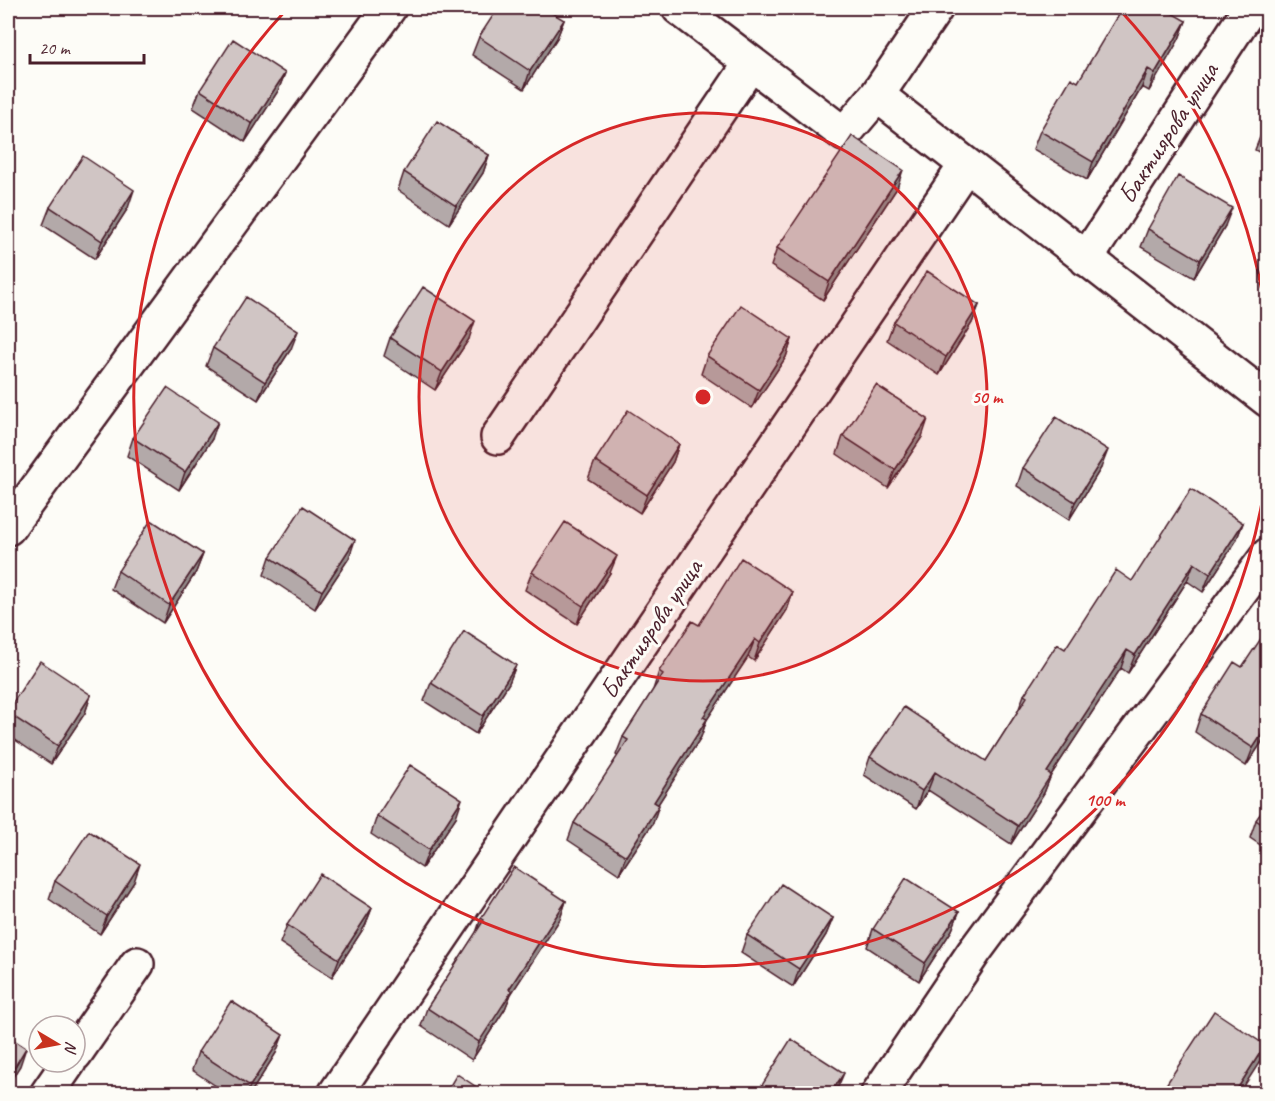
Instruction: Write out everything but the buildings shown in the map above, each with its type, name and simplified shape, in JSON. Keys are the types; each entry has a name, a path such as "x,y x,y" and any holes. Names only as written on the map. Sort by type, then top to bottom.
{"street":[{"path":"8,528 389,8"},
{"path":"679,8 844,134 877,95 936,8"},
{"name":"Бактиярова улица","path":"1086,259 1250,8"},
{"path":"498,437 751,63"},
{"path":"877,95 1268,400"},
{"name":"Бактиярова улица","path":"335,1094 966,165"},
{"path":"878,1094 974,952 1268,555"},
{"path":"87,1037 137,964"},
{"path":"47,1094 61,1074"}]}
